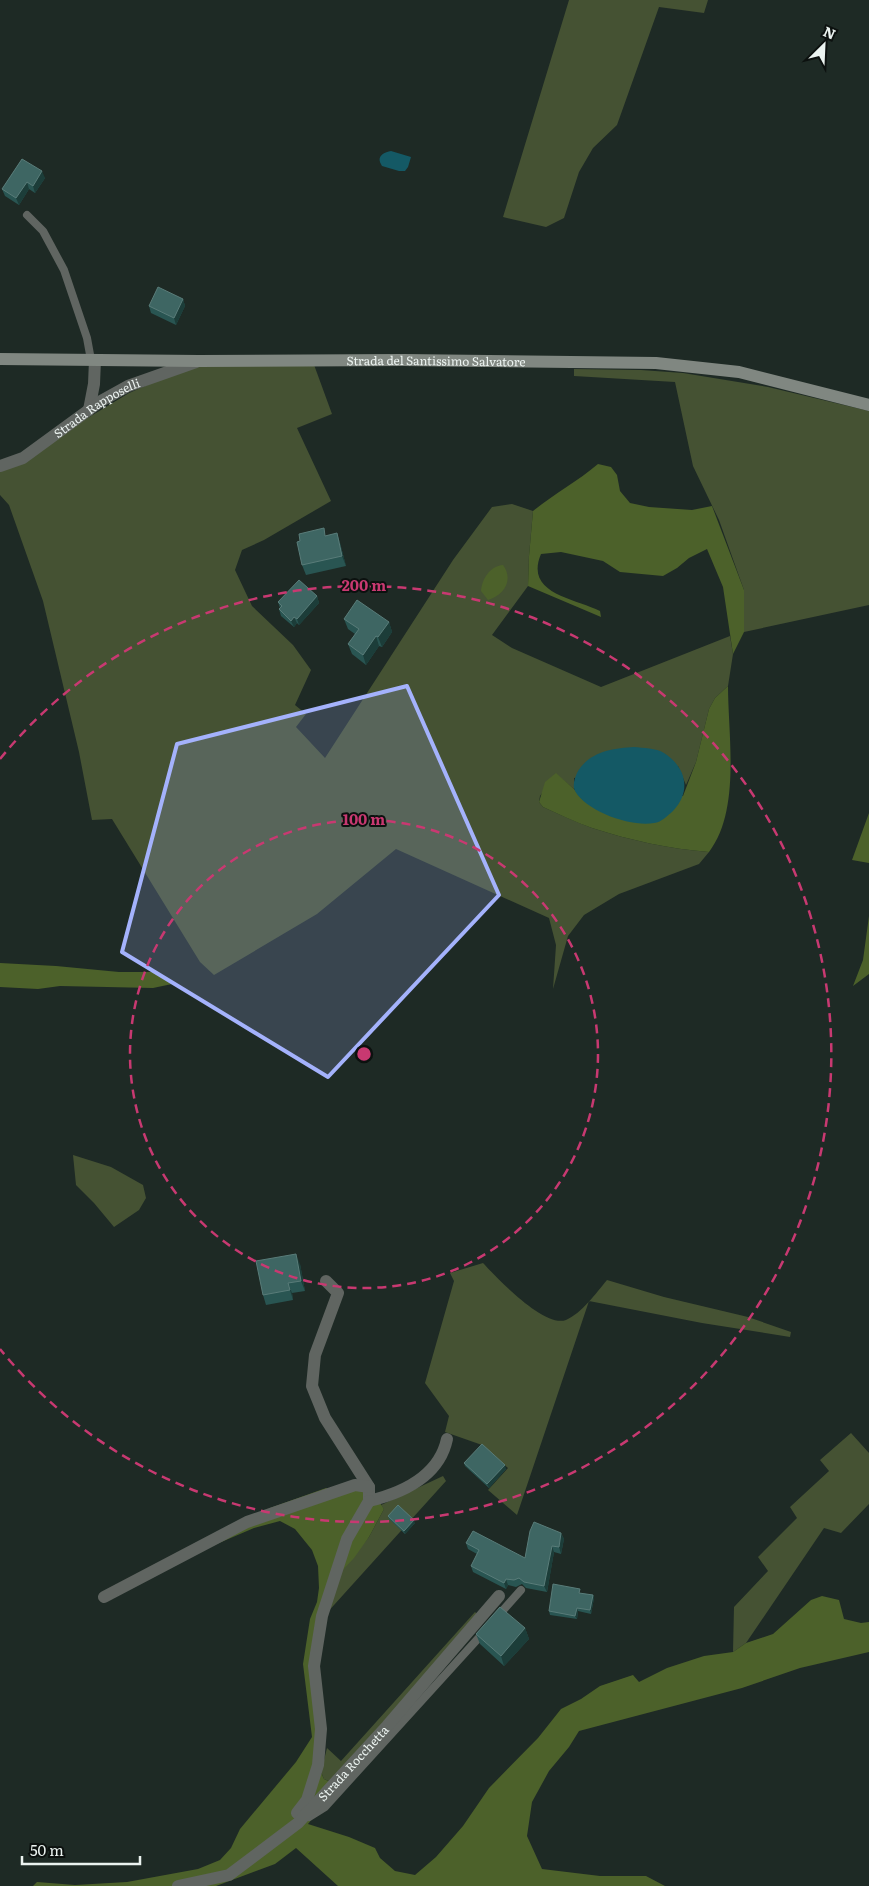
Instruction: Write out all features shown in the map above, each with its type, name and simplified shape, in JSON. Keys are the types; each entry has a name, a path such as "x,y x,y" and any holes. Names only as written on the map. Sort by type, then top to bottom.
{"street":[{"name":"Strada del Santissimo Salvatore","path":"0,359 656,363 739,372 869,405"},
{"path":"89,410 94,384 93,360"},
{"name":"Strada Rapposelli","path":"0,466 23,458 101,401 128,386 199,361"},
{"path":"280,1836 307,1800 318,1766 321,1729 314,1666 322,1616 347,1539 368,1501 368,1487 325,1418 312,1386 315,1355 338,1293 326,1282"},
{"path":"368,1501 392,1495 418,1482 440,1458 447,1439"},
{"path":"104,1597 247,1522 355,1485 368,1487"},
{"name":"Strada Rocchetta","path":"178,1886 229,1875 298,1822 387,1726 499,1596"}],"lane":[{"path":"27,215 43,231 64,270 93,360"},
{"path":"298,1822 325,1808 521,1590"}],"highlighted area":[{"path":"407,686 499,895 328,1077 122,952 177,744"}],"green space":[{"path":"569,0 708,0 704,13 659,7 617,125 593,148 579,172 564,218 546,227 503,217"},
{"path":"313,362 332,414 297,428 331,501 264,540 242,550 235,570 252,606 293,645 311,670 295,705 306,714 296,727 325,758 453,560 492,507 512,504 533,511 528,586 492,635 512,648 601,687 730,636 733,654 728,686 715,698 709,709 696,762 686,785 678,766 574,778 574,789 556,774 540,796 539,802 543,807 592,828 679,849 709,852 699,864 619,894 584,915 568,936 553,989 556,945 549,918 396,849 317,914 214,975 200,962 112,819 92,820 79,752 43,601 9,505 0,495 0,471 129,393 194,365"},
{"path":"574,369 683,373 768,387 869,411 869,605 744,632 744,590 719,520 693,466 675,382 574,376"},
{"path":"598,464 611,467 617,475 620,491 630,503 649,507 692,510 712,506 744,590 744,632 733,654 723,587 707,549 689,558 663,576 620,572 603,561 561,552 541,554 538,567 540,578 546,586 555,593 600,611 601,617 528,586 533,511"},
{"path":"503,565 508,576 506,586 499,595 488,600 481,591 483,582 494,568"},
{"path":"728,686 729,794 719,835 709,852 635,840 592,828 543,807 539,802 545,782 556,773 583,800 683,796 696,762 709,709 715,698"},
{"path":"869,813 869,863 852,860"},
{"path":"869,916 869,974 853,986 863,960"},
{"path":"0,963 119,972 154,972 172,984 153,988 60,986 38,989 0,987"},
{"path":"73,1155 111,1167 143,1185 146,1198 139,1210 114,1227 76,1185"},
{"path":"483,1263 522,1300 546,1317 566,1320 578,1313 589,1302 517,1515 488,1490 508,1468 482,1445 445,1432 449,1416 425,1383 454,1281 450,1273"},
{"path":"607,1280 664,1297 748,1317 791,1332 790,1337 702,1323 589,1301"},
{"path":"851,1433 869,1453 869,1504 841,1533 824,1528 746,1643 733,1652 734,1607 768,1571 758,1557 797,1518 790,1507 829,1471 820,1460"},
{"path":"443,1476 446,1481 325,1615 340,1573 369,1537 384,1509 381,1505"},
{"path":"354,1481 374,1494 384,1509 369,1537 340,1573 319,1637 316,1762 324,1779 339,1786 308,1824 349,1837 375,1848 380,1858 395,1871 415,1875 436,1857 463,1826 489,1788 538,1738 561,1709 581,1699 600,1686 633,1675 639,1682 667,1668 704,1656 733,1652 746,1643 773,1634 811,1600 822,1596 839,1600 844,1619 861,1623 869,1622 869,1652 800,1668 742,1688 579,1731 569,1747 549,1771 532,1802 527,1836 542,1869 600,1876 646,1876 665,1886 338,1886 296,1848 275,1864 216,1886 33,1886 37,1882 75,1885 127,1882 198,1869 220,1860 231,1848 240,1829 296,1762 312,1737 303,1664 310,1619 317,1602 319,1588 318,1566 312,1550 295,1529 280,1521 254,1528 212,1546 270,1508 326,1488 331,1490"},
{"path":"475,1612 479,1616 331,1782 324,1779 321,1772 327,1748 341,1761"}],"water":[{"path":"391,151 411,157 405,171 382,166 380,163 381,156"},
{"path":"634,747 661,751 682,772 684,788 679,803 673,811 657,822 634,823 610,816 581,799 574,789 577,773 588,760 602,752"}],"building":[{"path":"22,159 42,171 33,186 27,182 16,198 2,189"},
{"path":"158,287 183,299 174,318 149,306"},
{"path":"324,528 325,536 337,533 342,556 302,565 297,542 300,541 299,534"},
{"path":"299,580 317,596 297,619 294,617 291,621 279,609 282,606 278,602"},
{"path":"357,600 389,622 378,637 376,636 363,655 348,644 359,629 344,619"},
{"path":"296,1254 301,1281 288,1283 290,1290 263,1295 256,1261"},
{"path":"482,1444 505,1465 487,1484 464,1463"},
{"path":"398,1505 414,1520 404,1531 388,1516"},
{"path":"534,1522 561,1533 559,1547 552,1546 544,1586 524,1582 519,1578 514,1580 506,1579 504,1583 471,1566 479,1550 466,1543 473,1531 525,1558 530,1531"},
{"path":"553,1584 580,1589 579,1593 593,1595 590,1610 577,1608 575,1616 549,1611"},
{"path":"500,1607 525,1628 501,1656 476,1634"}]}
